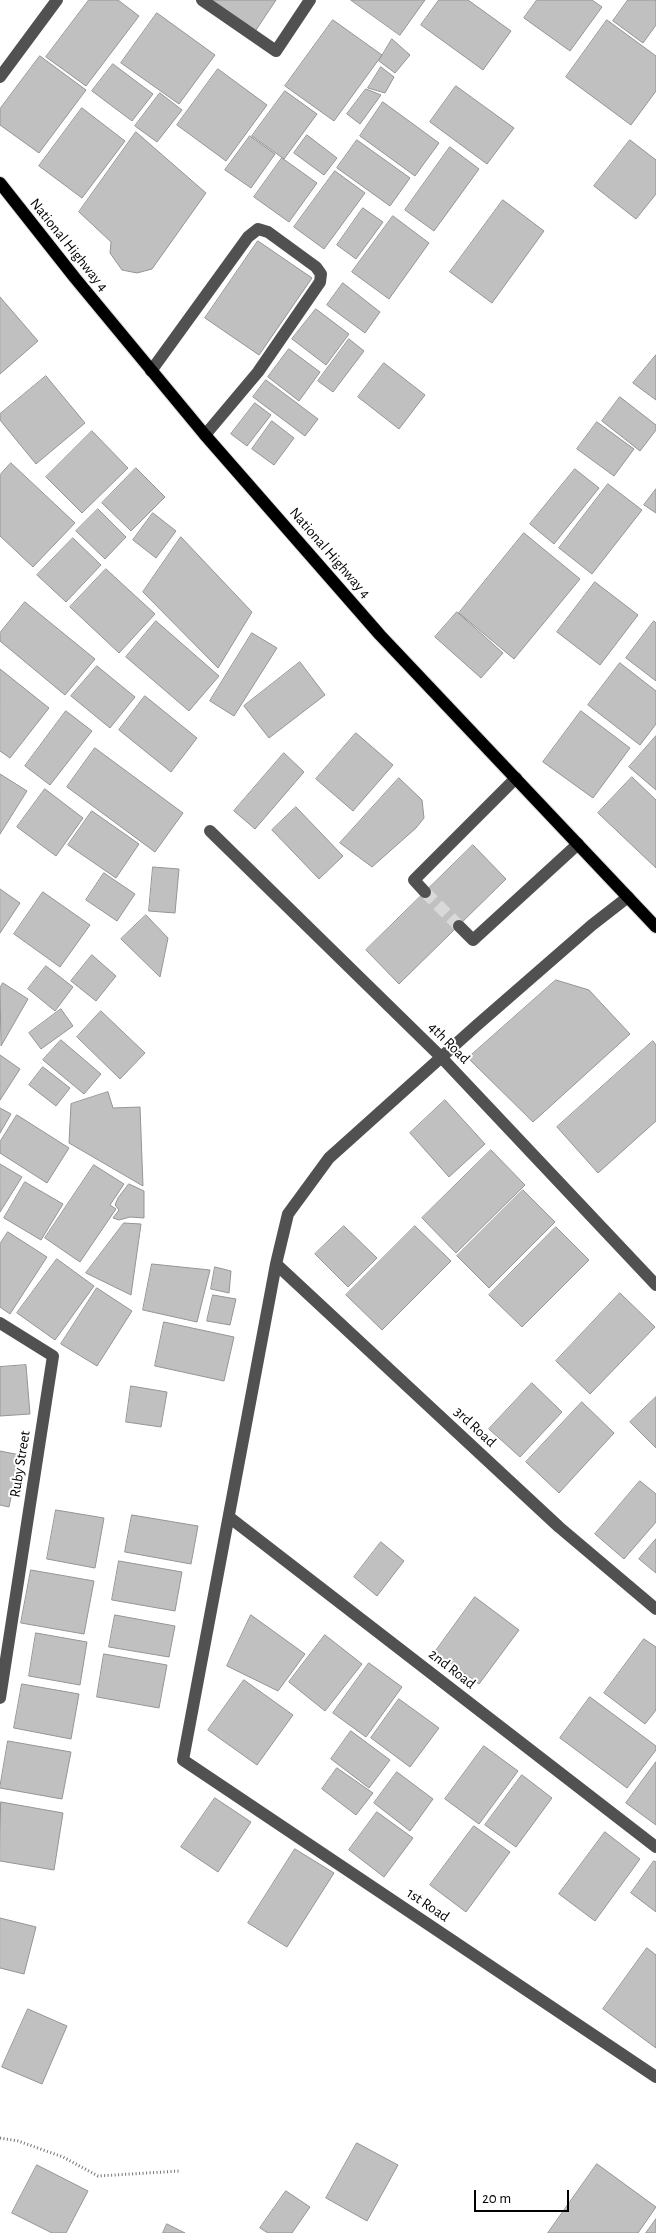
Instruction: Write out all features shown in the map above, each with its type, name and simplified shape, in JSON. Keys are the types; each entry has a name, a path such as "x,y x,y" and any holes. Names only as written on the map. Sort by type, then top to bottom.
{"main road":[{"name":"National Highway 4","path":"0,183 75,278 205,435 380,636 656,927"}],"street":[{"path":"0,77 57,0"},
{"path":"202,0 276,51 310,0"},
{"path":"151,370 248,237 258,229 268,232 316,267 322,274 320,282 258,372 205,435"},
{"path":"425,892 414,880 516,778"},
{"name":"4th Road","path":"210,831 441,1057 656,1285"},
{"path":"459,926 473,940 578,844"},
{"path":"229,1517 276,1264 288,1214 329,1158 592,925 628,897"},
{"name":"3rd Road","path":"276,1264 559,1527 656,1608"},
{"name":"Ruby Street","path":"0,1323 53,1356 0,1698"},
{"name":"1st Road","path":"229,1517 183,1760 656,2077"},
{"name":"2nd Road","path":"229,1517 656,1847"}],"path":[{"path":"0,2138 18,2140 63,2157 98,2176 180,2171"}],"building":[{"path":"89,0 118,0 139,16 86,86 46,57"},
{"path":"207,0 276,0 254,33"},
{"path":"351,0 425,0 400,35"},
{"path":"439,0 468,0 511,31 483,70 421,25"},
{"path":"537,0 592,0 602,7 570,51 524,18"},
{"path":"628,0 656,0 656,25 643,43 613,21"},
{"path":"157,13 215,55 179,104 121,63"},
{"path":"333,20 382,55 334,121 285,86"},
{"path":"607,20 656,56 656,91 631,125 566,77"},
{"path":"392,39 410,55 395,73 379,61"},
{"path":"40,56 86,90 39,153 0,125 0,109"},
{"path":"113,64 153,94 132,121 92,91"},
{"path":"381,67 394,77 385,93 368,88"},
{"path":"218,69 267,105 226,161 177,125"},
{"path":"456,86 514,128 487,164 430,122"},
{"path":"366,89 381,95 360,124 347,114"},
{"path":"285,91 317,114 284,159 252,136"},
{"path":"160,93 182,110 157,142 135,126"},
{"path":"383,102 439,143 415,176 360,136"},
{"path":"82,108 125,141 82,198 39,166"},
{"path":"136,132 206,193 152,269 137,273 122,270 110,253 111,242 79,212"},
{"path":"307,135 337,158 324,175 294,153"},
{"path":"250,136 275,154 251,188 225,170"},
{"path":"357,140 410,178 390,206 337,168"},
{"path":"630,140 656,160 656,194 636,219 594,186"},
{"path":"450,147 479,169 434,231 405,210"},
{"path":"282,158 317,183 289,222 254,197"},
{"path":"335,171 365,193 324,249 294,227"},
{"path":"503,200 544,231 492,303 450,272"},
{"path":"363,208 383,222 356,259 337,245"},
{"path":"393,216 429,243 389,299 352,272"},
{"path":"258,241 312,278 259,355 205,318"},
{"path":"343,283 380,312 365,333 327,305"},
{"path":"0,297 38,341 0,374"},
{"path":"316,309 349,334 326,365 292,339"},
{"path":"349,339 364,351 333,392 318,381"},
{"path":"289,349 320,372 299,401 268,377"},
{"path":"656,355 656,400 633,383"},
{"path":"384,363 425,395 399,429 358,397"},
{"path":"46,376 85,423 36,464 0,420 0,414"},
{"path":"266,380 318,419 305,436 253,397"},
{"path":"620,397 656,425 656,430 640,451 602,421"},
{"path":"255,403 271,415 247,446 231,434"},
{"path":"272,421 294,438 274,465 252,449"},
{"path":"597,422 634,449 614,476 577,449"},
{"path":"92,431 128,468 82,513 46,477"},
{"path":"11,463 75,523 33,567 0,536 0,475"},
{"path":"136,468 165,497 131,531 102,503"},
{"path":"575,469 599,488 554,544 530,524"},
{"path":"608,484 642,510 592,574 559,548"},
{"path":"656,489 656,513 644,505"},
{"path":"98,509 126,537 105,559 76,531"},
{"path":"153,513 176,531 156,558 133,540"},
{"path":"524,533 580,579 514,659 459,613"},
{"path":"181,537 252,612 218,668 143,592"},
{"path":"73,538 101,565 66,602 37,575"},
{"path":"106,569 155,614 119,653 70,607"},
{"path":"595,582 638,615 600,665 557,632"},
{"path":"25,602 95,659 65,695 0,641 0,633"},
{"path":"457,612 503,653 481,678 435,637"},
{"path":"156,621 219,676 189,711 126,657"},
{"path":"654,621 656,623 656,681 626,658"},
{"path":"252,633 277,648 234,716 210,701"},
{"path":"300,662 325,695 269,738 244,706"},
{"path":"620,663 656,691 656,724 640,745 588,705"},
{"path":"97,666 135,697 110,728 71,696"},
{"path":"0,669 49,708 10,758 0,751"},
{"path":"145,696 197,738 171,772 119,730"},
{"path":"66,711 92,731 50,785 25,766"},
{"path":"581,711 630,748 593,798 543,762"},
{"path":"356,733 393,765 353,811 316,779"},
{"path":"656,736 656,790 629,767"},
{"path":"95,748 183,813 155,852 67,787"},
{"path":"284,753 304,772 255,829 234,811"},
{"path":"0,774 27,791 0,834"},
{"path":"632,777 656,800 656,868 598,813"},
{"path":"399,778 422,800 424,818 416,828 372,867 340,843"},
{"path":"45,789 83,818 56,856 17,827"},
{"path":"296,807 343,856 319,879 272,830"},
{"path":"92,811 139,844 116,878 68,845"},
{"path":"473,845 506,879 399,984 366,950"},
{"path":"153,867 179,869 175,913 149,911"},
{"path":"104,873 135,894 117,921 86,900"},
{"path":"0,889 20,903 0,933"},
{"path":"43,892 90,925 60,967 14,934"},
{"path":"146,915 168,938 160,977 121,939"},
{"path":"92,955 116,976 96,1001 71,981"},
{"path":"46,966 73,987 55,1011 28,989"},
{"path":"556,980 589,990 630,1034 533,1122 468,1058"},
{"path":"3,983 28,999 1,1046 0,988"},
{"path":"61,1009 73,1026 41,1049 29,1033"},
{"path":"101,1011 145,1053 120,1079 77,1037"},
{"path":"61,1040 101,1074 84,1094 43,1060"},
{"path":"653,1041 656,1045 656,1121 598,1173 557,1127"},
{"path":"0,1055 20,1069 0,1100"},
{"path":"43,1067 70,1088 56,1106 29,1085"},
{"path":"108,1092 113,1108 140,1107 143,1186 69,1143 71,1104"},
{"path":"445,1100 485,1144 449,1177 410,1133"},
{"path":"0,1108 11,1114 0,1133"},
{"path":"17,1115 69,1148 47,1183 0,1153 0,1142"},
{"path":"491,1150 525,1185 456,1253 422,1218"},
{"path":"0,1164 22,1177 0,1212"},
{"path":"94,1165 124,1184 110,1205 116,1209 80,1262 45,1238"},
{"path":"25,1182 63,1204 41,1240 4,1218"},
{"path":"129,1184 144,1191 144,1218 130,1217 119,1220 113,1218 119,1210 115,1205 118,1198"},
{"path":"523,1190 555,1222 489,1288 457,1256"},
{"path":"124,1223 141,1224 131,1295 86,1273"},
{"path":"344,1226 377,1258 348,1287 315,1254"},
{"path":"415,1226 451,1261 382,1330 346,1295"},
{"path":"556,1227 589,1260 522,1327 489,1295"},
{"path":"8,1232 47,1257 10,1314 0,1307 0,1244"},
{"path":"57,1259 94,1286 55,1340 17,1313"},
{"path":"152,1264 210,1270 197,1322 143,1310"},
{"path":"215,1267 231,1271 229,1293 211,1289"},
{"path":"97,1288 132,1311 97,1366 61,1344"},
{"path":"620,1293 655,1327 590,1394 556,1361"},
{"path":"213,1295 236,1299 230,1325 207,1321"},
{"path":"164,1322 234,1337 224,1381 155,1366"},
{"path":"26,1365 30,1414 0,1416 0,1367"},
{"path":"532,1383 562,1412 520,1457 489,1429"},
{"path":"131,1386 167,1392 161,1427 126,1422"},
{"path":"656,1397 656,1448 630,1422"},
{"path":"582,1402 614,1433 559,1493 526,1462"},
{"path":"0,1451 20,1455 9,1507 0,1505"},
{"path":"640,1481 656,1494 656,1522 624,1559 595,1534"},
{"path":"56,1510 104,1518 95,1568 47,1559"},
{"path":"132,1515 198,1526 191,1564 125,1552"},
{"path":"656,1539 656,1573 639,1559"},
{"path":"381,1542 404,1561 377,1596 354,1577"},
{"path":"119,1561 182,1572 175,1611 112,1600"},
{"path":"31,1570 94,1581 84,1634 21,1623"},
{"path":"475,1597 519,1630 479,1684 435,1652"},
{"path":"115,1615 175,1626 169,1657 109,1647"},
{"path":"251,1615 305,1654 278,1691 227,1666"},
{"path":"36,1633 87,1642 80,1685 29,1676"},
{"path":"325,1635 362,1664 325,1711 289,1682"},
{"path":"644,1639 656,1647 656,1710 645,1724 604,1693"},
{"path":"104,1654 167,1665 159,1708 97,1697"},
{"path":"369,1663 402,1687 366,1737 333,1713"},
{"path":"244,1680 293,1715 257,1765 208,1730"},
{"path":"22,1684 79,1694 71,1739 14,1728"},
{"path":"590,1697 656,1746 656,1750 627,1788 560,1738"},
{"path":"399,1699 439,1728 410,1767 371,1738"},
{"path":"351,1731 390,1760 369,1788 331,1759"},
{"path":"8,1741 71,1752 62,1799 0,1788"},
{"path":"484,1746 518,1771 479,1824 445,1799"},
{"path":"656,1762 656,1825 626,1803"},
{"path":"337,1768 373,1793 356,1815 322,1789"},
{"path":"397,1772 433,1799 410,1831 374,1803"},
{"path":"522,1775 552,1798 516,1847 485,1825"},
{"path":"215,1798 251,1822 218,1872 181,1847"},
{"path":"1,1802 63,1813 54,1870 0,1861"},
{"path":"377,1812 413,1838 384,1877 349,1850"},
{"path":"474,1826 510,1852 466,1912 430,1885"},
{"path":"605,1832 640,1859 595,1921 559,1894"},
{"path":"295,1849 334,1873 287,1947 248,1923"},
{"path":"654,1861 656,1862 656,1912 631,1893"},
{"path":"0,1918 36,1927 24,1974 0,1968"},
{"path":"647,1948 656,1955 656,2048 603,2009"},
{"path":"28,2009 67,2026 42,2084 2,2067"},
{"path":"357,2143 398,2165 367,2221 326,2198"},
{"path":"597,2164 656,2207 638,2233 548,2233"},
{"path":"37,2165 88,2191 66,2233 52,2233 12,2213"},
{"path":"286,2191 310,2207 292,2233 268,2233 260,2228"},
{"path":"656,2219 656,2233 646,2233"},
{"path":"167,2224 185,2233 163,2233"}],"tunnel":[{"path":"425,892 459,926"}]}
